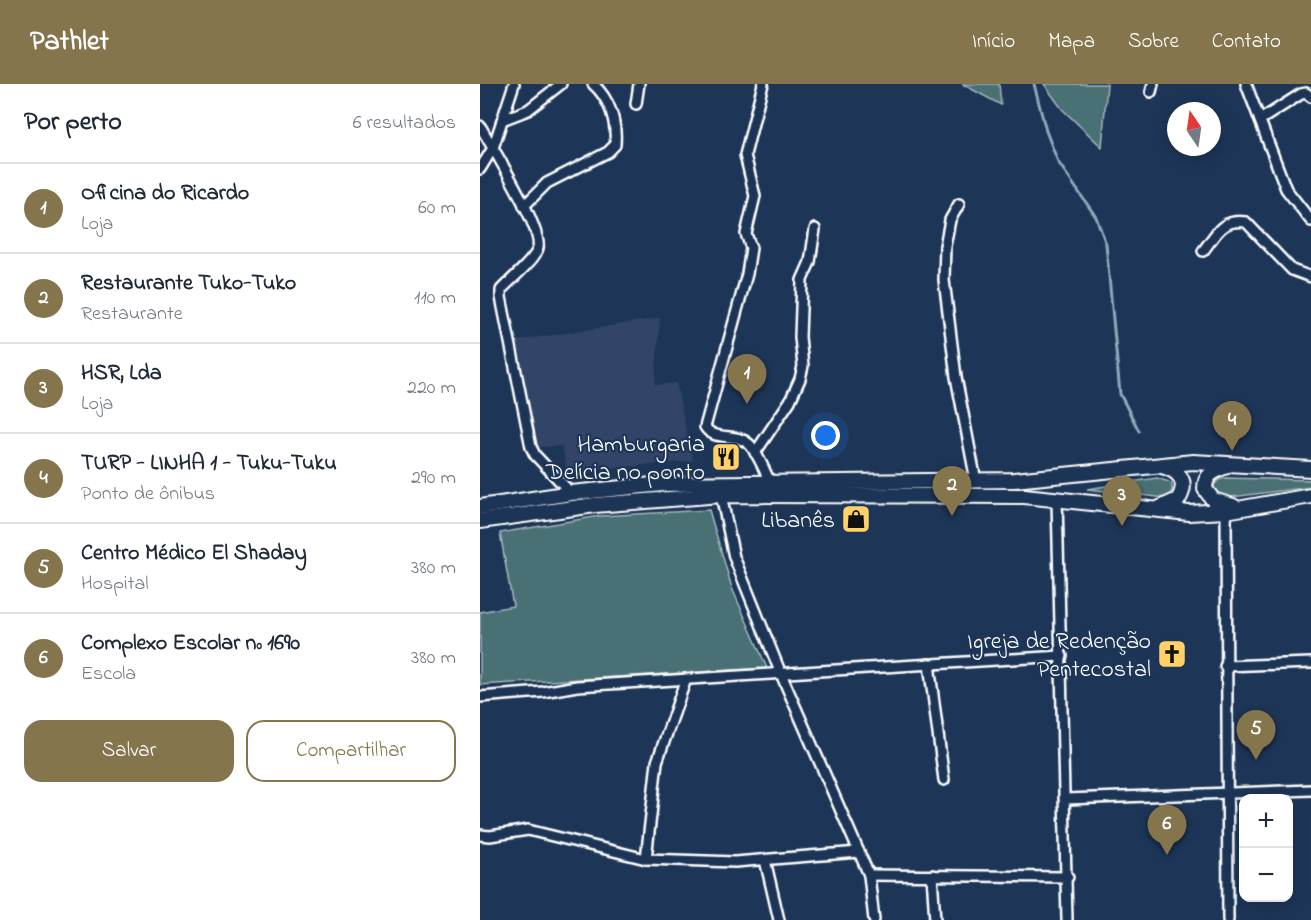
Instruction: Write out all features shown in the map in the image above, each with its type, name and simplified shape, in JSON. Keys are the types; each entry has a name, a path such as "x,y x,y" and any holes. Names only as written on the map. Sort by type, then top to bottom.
{"main road":[{"path":"480,507 571,493 663,484 976,481 1053,478 1193,462 1311,469"},
{"path":"1234,464 1213,471 1207,477 1205,489 1208,496 1219,504 1242,507"},
{"path":"1152,510 1178,500 1183,488 1180,475 1173,469 1158,465"},
{"path":"480,521 595,504 721,495 954,495 1057,499 1189,513 1226,510 1311,496"}],"street":[{"path":"480,169 493,148 514,84"},
{"path":"502,120 528,110 561,84"},
{"path":"524,206 547,183 608,152 615,145 610,105 603,93 593,84"},
{"path":"636,104 639,84"},
{"path":"764,84 745,155 755,196 746,234 751,248 747,274 705,427 714,435 743,440 755,453 770,482"},
{"path":"1246,84 1286,189 1311,221"},
{"path":"1260,120 1301,94 1306,93 1311,97"},
{"path":"480,126 524,206 539,247 501,290 501,297 531,447 535,455 571,493"},
{"path":"959,204 950,220 945,246 944,280 956,377 976,481"},
{"path":"1203,251 1225,224 1234,221 1246,222 1292,270 1311,278"},
{"path":"755,453 790,401 800,379 803,366 800,337 802,280 810,262 815,229"},
{"path":"721,495 734,557 781,674 869,874 874,920"},
{"path":"1057,499 1068,877 1067,920"},
{"path":"1226,510 1229,596 1225,666 1228,920"},
{"path":"480,697 543,692 578,686 1062,656"},
{"path":"1225,666 1311,663"},
{"path":"929,664 944,780"},
{"path":"646,858 657,762 686,679"},
{"path":"1066,799 1226,795 1311,790"},
{"path":"480,835 490,836 528,830 646,858 735,862 859,852"},
{"path":"765,860 779,920"},
{"path":"869,874 1068,877"},
{"path":"932,875 935,920"}],"shaded area":[{"path":"660,318 655,385 676,383 693,461 567,472 562,446 537,447 515,341"}],"green space":[{"path":"962,84 999,84 1001,105"},
{"path":"1044,84 1107,84 1102,147 1062,109"},
{"path":"1157,478 1172,483 1172,491 1166,498 1087,489"},
{"path":"1226,478 1311,480 1311,487 1224,498 1216,494 1213,487 1218,480"},
{"path":"709,510 732,588 767,668 480,685 480,612 513,606 500,533 600,516"}],"waterway":[{"path":"1034,84 1046,131 1058,162 1096,217 1106,244 1120,394 1139,431"}],"place":[{"name":"Oficina do Ricardo","path":"747,404"},
{"name":"TURP - LINHA 1 - Tuku-Tuku","path":"1232,451"},
{"name":"Hamburgaria Delícia no ponto","path":"726,457"},
{"name":"Restaurante Tuko-Tuko","path":"952,516"},
{"name":"Libanês","path":"856,519"},
{"name":"HSR, Lda","path":"1122,526"},
{"name":"Igreja de Redenção Pentecostal","path":"1172,654"},
{"name":"Centro Médico El Shaday","path":"1256,760"},
{"name":"Complexo Escolar nº 1690","path":"1167,855"}]}
